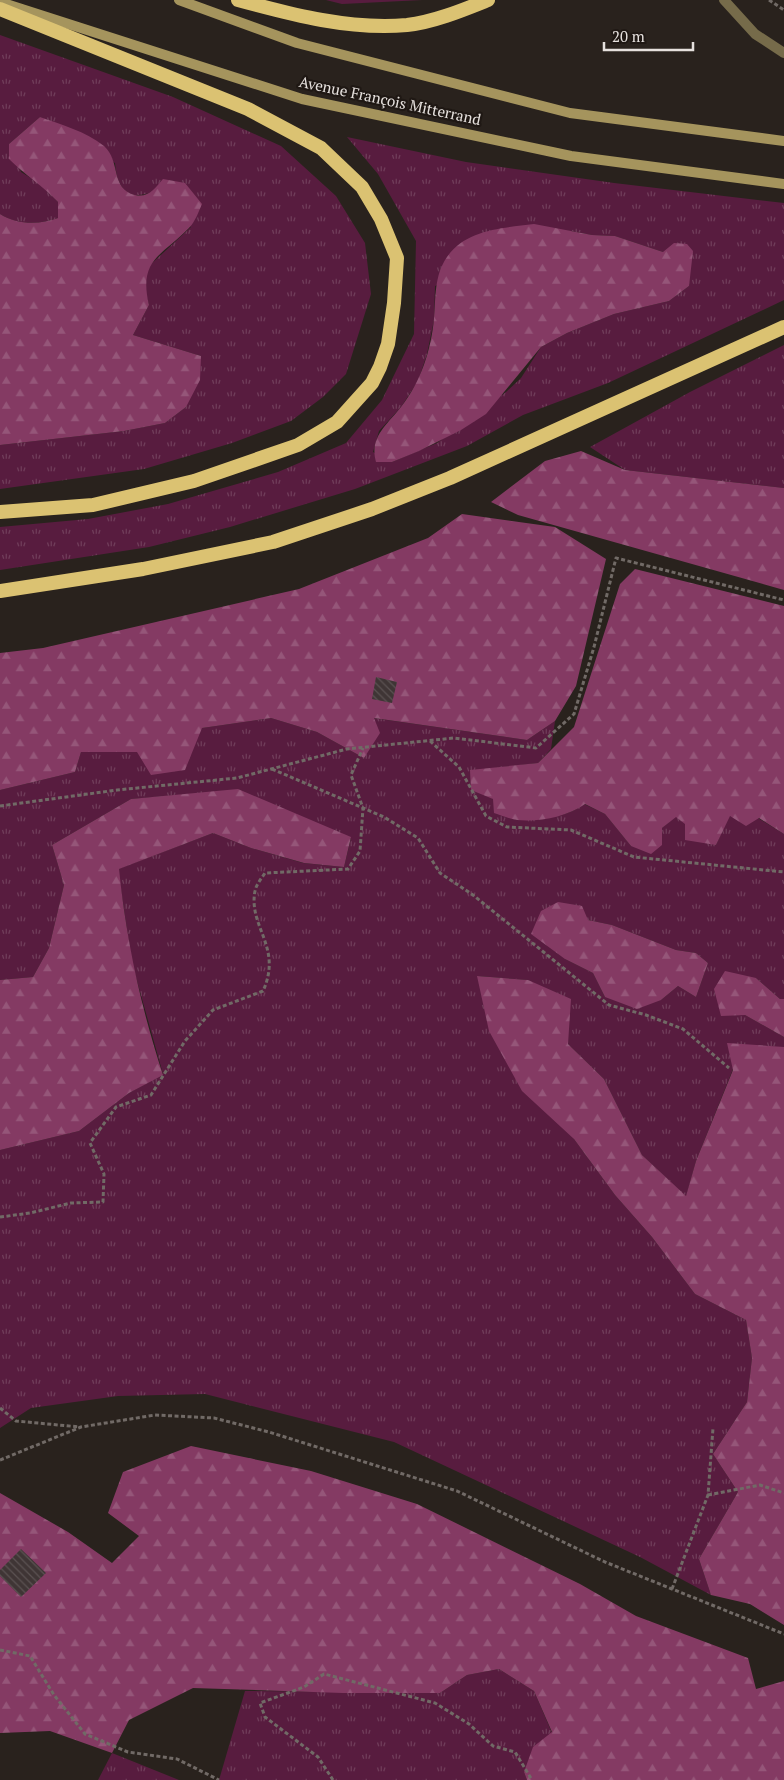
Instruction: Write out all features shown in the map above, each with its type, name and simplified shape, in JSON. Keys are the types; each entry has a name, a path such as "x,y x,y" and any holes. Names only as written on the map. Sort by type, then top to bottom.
{"highway":[{"path":"238,0 362,27 409,25 456,12 488,0"},
{"path":"0,9 248,109 321,148 362,187 381,220 397,258 394,303 389,336 380,367 372,383 337,422 298,445 194,481 93,505 0,512"},
{"path":"0,590 143,569 273,542 291,536 450,478 784,327"}],"main road":[{"name":"Avenue François Mitterrand","path":"179,0 297,43 570,113 784,141"},
{"name":"Avenue François Mitterrand","path":"0,2 302,98 572,156 784,184"}],"street":[{"path":"724,0 755,34 784,53"}],"path":[{"path":"769,0 784,10"},
{"path":"0,806 118,790 237,778 347,749 454,738 536,748 574,714 594,647 616,558 784,600"},
{"path":"430,741 459,767 486,816 506,827 571,830 634,857 784,872"},
{"path":"0,1216 30,1213 71,1203 104,1202 104,1174 90,1143 100,1127 116,1107 151,1095 185,1041 213,1010 263,991 270,976 270,956 254,905 255,889 265,874 348,869 360,851 363,808 352,775 363,748"},
{"path":"272,769 384,817 418,838 440,873 472,894 609,1006 646,1015 683,1029 729,1068"},
{"path":"0,1408 16,1420 81,1428"},
{"path":"0,1460 81,1428 155,1415 214,1418 269,1432 457,1490 605,1562 784,1634"},
{"path":"672,1589 708,1495 713,1428"},
{"path":"708,1495 760,1485 784,1493"},
{"path":"0,1650 30,1656 54,1695 86,1734 128,1752 177,1759 219,1780"},
{"path":"333,1780 318,1757 265,1718 260,1703 304,1687 324,1674 435,1702 469,1724 493,1746 515,1752 532,1780"}],"green space":[{"path":"326,0 422,0 342,4"},
{"path":"0,35 173,97 281,146 336,196 365,243 371,294 346,374 323,397 291,421 232,443 144,469 0,489 0,445 124,431 165,423 186,407 201,356 133,335 149,305 144,286 149,266 191,227 152,192 136,195 124,190 118,179 115,163 40,117 9,144 21,172 42,185 58,202 58,218 28,223 7,218 0,214"},
{"path":"40,117 81,132 104,146 109,152 122,187 127,192 140,196 148,194 163,179 185,183 202,204 191,226 155,260 150,268 146,290 149,305 133,335 201,356 200,380 186,407 165,423 124,431 0,445 0,214 7,218 29,223 58,218 58,202 9,159 9,144"},
{"path":"347,137 466,162 614,183 784,203 784,300 608,383 523,415 467,446 355,489 230,527 149,547 0,570 0,527 88,519 168,504 278,472 346,443 382,400 414,334 416,241 378,174","holes":["571,231 592,235 615,236 663,252 689,286 669,301 614,314 567,333 541,347 521,378 506,392 437,443 392,462 373,452 379,431 401,407 418,381 427,354 434,320 435,286"]},
{"path":"534,224 592,235 615,236 663,252 674,243 687,244 693,251 689,286 669,301 614,314 567,333 541,347 486,414 461,430 419,451 392,462 376,462 374,453 377,438 408,397 428,354 433,331 438,279 447,257 455,248 475,235 498,229"},
{"path":"784,345 784,488 625,470 590,447 690,392"},
{"path":"581,451 625,470 784,488 784,590 518,515 491,502 545,461"},
{"path":"462,514 555,527 606,559 576,686 555,721 527,740 374,718 380,733 364,758 317,732 271,718 202,728 185,770 151,775 137,752 81,752 75,772 0,790 0,653 43,648 299,589 428,538"},
{"path":"635,569 784,606 784,834 759,818 746,826 730,816 716,845 685,840 685,824 676,817 662,828 662,845 651,854 631,846 605,814 585,804 578,809 552,818 517,820 494,813 493,799 471,790 470,770 538,763 574,727 620,584"},
{"path":"271,718 317,732 364,758 373,718 527,740 555,721 551,749 538,763 470,771 493,799 516,820 543,818 569,813 584,804 605,814 631,846 662,845 662,828 676,816 716,845 729,816 758,818 784,834 784,999 780,999 756,978 745,1015 784,1037 784,1047 733,1069 696,1161 686,1197 642,1155 604,1079 568,1044 528,980 478,976 574,1139 615,1195 652,1237 695,1294 746,1320 752,1358 747,1402 713,1454 738,1492 699,1559 711,1595 640,1557 394,1442 205,1394 118,1396 31,1408 0,1428 0,1150 79,1131 129,1093 163,1074 132,963 118,869 213,833 251,848 303,863 344,867 351,838 238,790 131,799 52,845 64,885 49,948 33,977 0,980 0,790 75,772 81,752 137,752 202,728","holes":["588,920 612,925 676,950 696,953 708,963 696,997 678,986 661,1000 605,997 593,973 565,959"]},
{"path":"238,789 351,837 344,867 304,863 251,848 213,833 119,869 135,973 163,1075 129,1093 79,1131 0,1150 0,980 33,977 49,948 64,885 52,845 131,799"},
{"path":"558,902 582,906 588,920 612,925 676,950 696,953 708,963 696,997 678,986 661,1000 637,1009 605,997 593,973 565,959 531,934 541,911"},
{"path":"725,971 756,978 780,999 784,999 784,1037 745,1015 721,1016 714,989"},
{"path":"477,976 528,980 571,999 568,1044 604,1079 642,1155 686,1196 696,1161 733,1070 727,1043 784,1047 784,1625 750,1604 711,1595 699,1559 738,1492 713,1454 747,1402 752,1358 746,1320 695,1294 652,1237 615,1195 574,1139 522,1091 489,1031"},
{"path":"191,1446 311,1471 417,1504 580,1584 636,1616 748,1658 756,1689 784,1681 784,1780 527,1780 524,1772 533,1747 552,1732 534,1691 499,1669 467,1675 440,1693 343,1693 193,1688 129,1720 112,1753 50,1731 0,1733 0,1493 68,1532 112,1563 139,1536 108,1513 123,1472"},
{"path":"499,1669 534,1691 552,1733 524,1772 527,1780 219,1780 245,1691 440,1693 467,1675"},
{"path":"112,1753 179,1780 98,1780"}],"building":[{"path":"376,677 397,682 392,703 372,699"},
{"path":"21,1549 46,1573 21,1597 0,1576 0,1570"}]}
